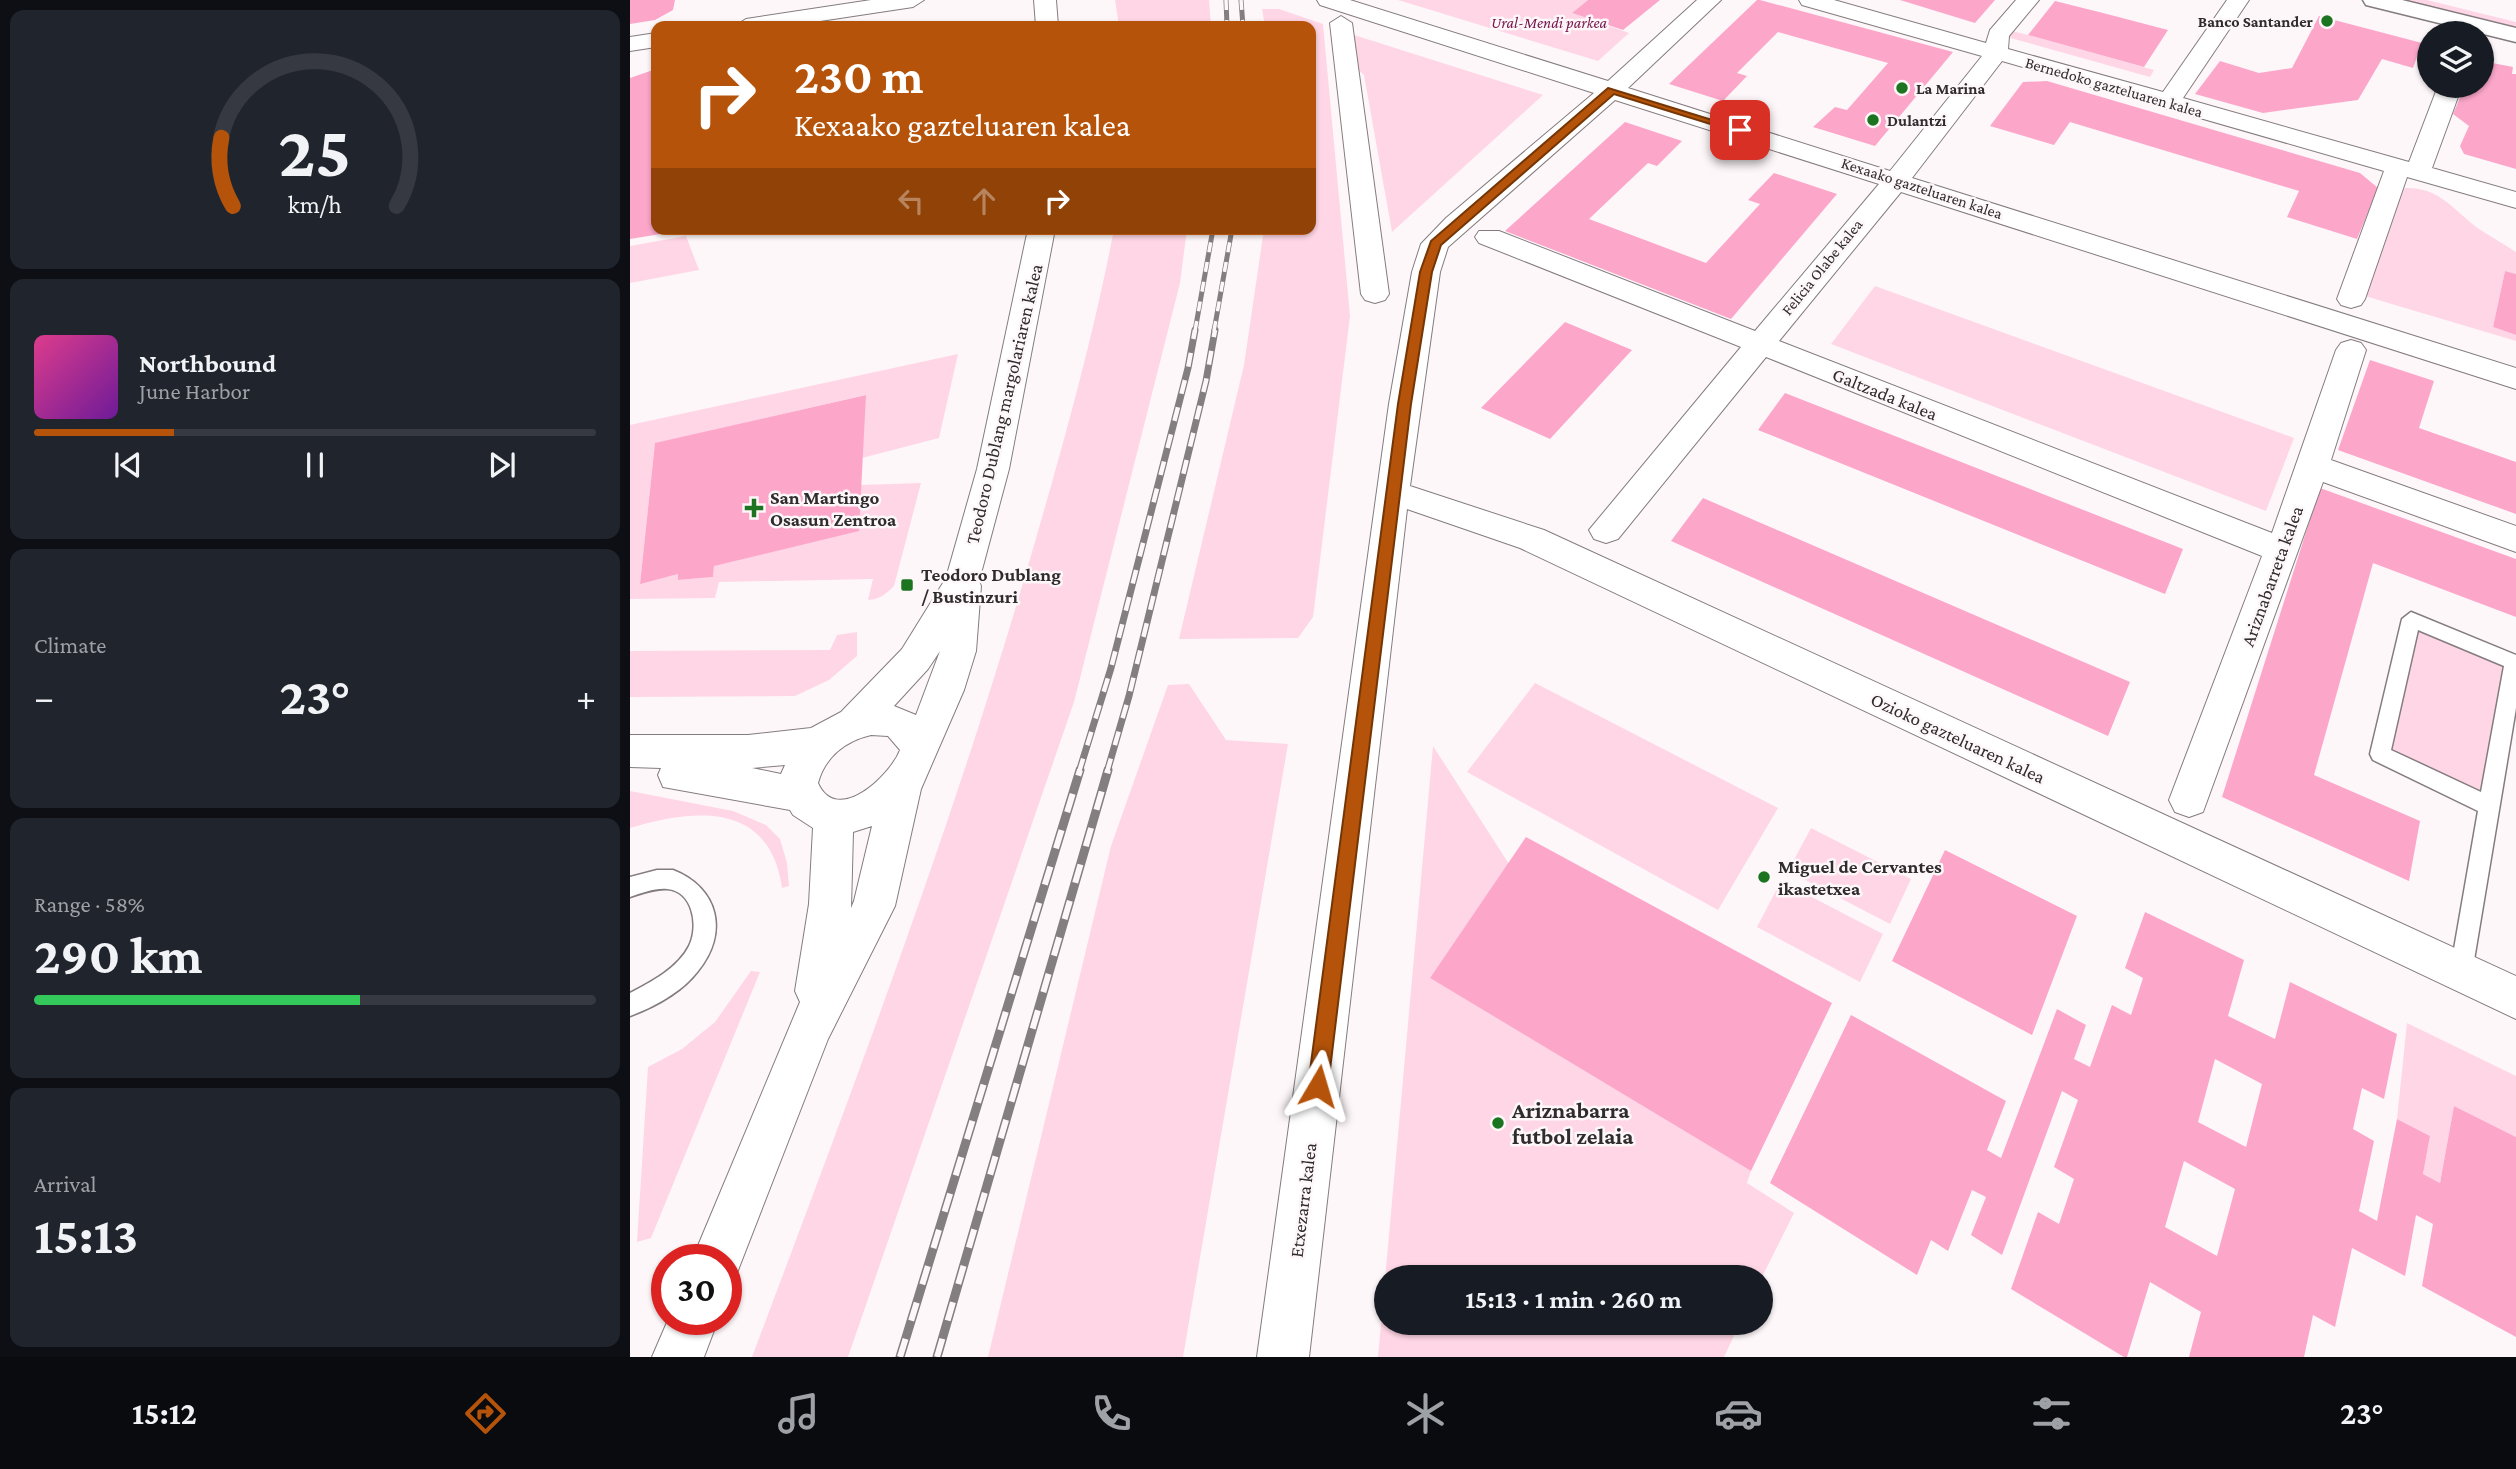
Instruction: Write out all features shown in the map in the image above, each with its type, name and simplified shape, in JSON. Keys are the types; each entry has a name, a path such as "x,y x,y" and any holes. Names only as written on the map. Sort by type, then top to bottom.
{"main road":[{"path":"2374,0 2516,36"},
{"path":"2452,0 2516,16"}],"street":[{"path":"743,21 913,0"},
{"path":"1045,0 1047,21"},
{"name":"Kexaako gazteluaren kalea","path":"1328,0 2516,379"},
{"name":"Etxezarra kalea","path":"1283,1357 1394,493 1421,298 1435,244 1612,90 1710,0"},
{"name":"Bernedoko gazteluaren kalea","path":"1810,0 2516,200"},
{"name":"Felicia Olabe kalea","path":"1606,530 1951,114 1996,53 1998,35 2028,0"},
{"path":"2168,102 2238,0"},
{"path":"1341,23 1375,293"},
{"path":"630,44 651,41"},
{"path":"2351,299 2407,170 2444,98"},
{"name":"Teodoro Dublang margolariaren kalea","path":"855,722 915,659 942,618 963,578 993,468 1041,235"},
{"name":"Galtzada kalea","path":"1489,237 2281,550"},
{"name":"Ariznabarreta kalea","path":"2189,800 2313,466 2351,350"},
{"path":"2313,466 2516,539"},
{"name":"Ozioko gazteluaren kalea","path":"1394,493 1443,507 1532,539 2516,998"},
{"name":"Teodoro Dublang margolariaren kalea","path":"919,750 958,658 966,617 963,578"},
{"path":"630,751 743,754 778,752 819,743 855,722 878,719 899,722 909,729 919,750 911,776 901,789 870,810 817,806 701,776 630,773"},
{"path":"810,1027 832,908 835,857 817,806 798,783 801,769 819,743"},
{"path":"723,1244 810,1027 874,906 901,789"},
{"path":"678,1357 687,1335"}],"lane":[{"path":"2460,972 2515,662 2411,619 2380,754 2489,806"},
{"path":"630,887 673,880 690,890 703,906 706,935 690,965 647,997 630,1005"}],"green space":[{"path":"1115,0 1209,0 1211,21 1118,21"},
{"name":"Ural-Mendi parkea","path":"1398,0 1588,0 1572,13 1629,33 1598,61"},
{"path":"2398,0 2427,0 2516,22 2516,30 2494,24 2494,21 2481,21"},
{"path":"1262,9 1279,9 1314,21 1264,21"},
{"path":"1316,22 1323,24 1350,316 1313,617 1298,638 1179,639 1244,365 1263,235 1316,235"},
{"path":"2012,31 2154,70 2150,77 2007,37"},
{"path":"1351,34 1543,95 1392,232 1364,75 1353,65"},
{"path":"2405,188 2428,191 2437,196 2479,229 2516,252 2516,274 2505,271 2493,327 2516,335 2516,341 2365,296 2398,196"},
{"path":"1113,235 1186,235 1180,283 1074,702 848,1357 752,1357 900,958 969,756 1032,552 1097,311"},
{"path":"686,236 699,270 630,283 630,246"},
{"path":"1875,286 2294,438 2266,511 1831,344"},
{"path":"958,354 939,438 862,458 865,395 655,444 640,583 678,574 678,580 713,577 714,566 861,485 921,483 894,586 885,594 868,600 873,579 719,582 715,598 630,599 630,425"},
{"path":"2411,619 2514,662 2489,806 2380,754"},
{"path":"857,632 857,656 829,680 795,696 630,697 630,651 830,650 837,635"},
{"path":"1535,683 1778,808 1718,910 1467,772"},
{"path":"1189,684 1226,740 1288,744 1183,1357 988,1357 1111,846 1168,685"},
{"name":"Ariznabarra futbol zelaia","path":"1433,746 1509,864 1430,978 1751,1171 1747,1183 1794,1213 1768,1265 1386,1265"},
{"path":"630,791 733,811 766,825 780,839 787,863 789,886 782,888 775,860 762,840 746,826 726,818 680,817 630,828"},
{"path":"1811,828 1911,879 1890,924 1788,871"},
{"path":"1781,881 1883,934 1860,982 1757,927"},
{"path":"751,971 760,972 651,1238 637,1242 648,1067 682,1049 715,1022"},
{"path":"2407,1023 2516,1076 2516,1137 2454,1106 2440,1183 2423,1174 2430,1136 2397,1119"},
{"name":"Ariznabarra futbol zelaia","path":"1380,1335 1734,1335 1724,1357 1378,1357"}],"building":[{"path":"630,0 675,0 673,10 655,20 630,24"},
{"path":"1588,0 1660,0 1623,30 1572,13"},
{"path":"1757,0 1953,52 1875,146 1813,127 1835,107 1847,110 1888,63 1778,32 1737,73 1747,76 1723,101 1669,84"},
{"path":"1900,0 1995,0 1975,23"},
{"path":"2055,1 2168,30 2144,67 2028,35"},
{"path":"2319,16 2417,42 2417,57 2413,68 2382,59 2358,100 2263,113 2195,94 2220,61 2259,73 2292,68"},
{"path":"2494,63 2513,67 2512,74 2516,74 2516,169 2464,154 2460,146 2469,126 2453,114 2460,98 2494,98"},
{"path":"651,71 651,235 654,235 630,239 630,78"},
{"path":"2047,81 2360,173 2378,188 2357,239 2287,217 2299,191 2070,122 2054,145 1990,126 2023,82"},
{"path":"1625,122 1682,141 1657,166 1648,163 1589,219 1706,263 1760,204 1748,200 1774,173 1837,194 1731,319 1505,231"},
{"path":"2505,271 2516,274 2516,335 2493,327"},
{"path":"1565,322 1632,350 1550,439 1481,408"},
{"path":"2370,360 2434,381 2419,428 2516,462 2516,514 2338,450"},
{"path":"1785,393 2183,549 2165,594 1758,430"},
{"name":"San Martingo Osasun Zentroa","path":"866,395 859,531 714,566 713,577 678,580 678,574 640,584 655,443"},
{"path":"2320,488 2516,559 2516,617 2373,563 2314,775 2420,821 2409,881 2222,797"},
{"path":"1703,498 2130,682 2108,736 1671,541"},
{"path":"1526,837 1832,1003 1751,1171 1430,978"},
{"path":"1945,850 2077,916 2032,1035 1892,961"},
{"path":"2145,912 2244,960 2228,1016 2275,1039 2290,982 2397,1034 2384,1099 2362,1088 2353,1129 2374,1141 2359,1211 2377,1221 2397,1119 2430,1136 2423,1174 2440,1183 2454,1106 2516,1137 2516,1337 2422,1286 2433,1224 2416,1215 2405,1276 2352,1248 2335,1327 2313,1315 2304,1357 2189,1357 2201,1312 2150,1282 2127,1357 2124,1357 2011,1289 2038,1212 2059,1224 2074,1179 2054,1167 2078,1100 2062,1091 2002,1255 1971,1235 1986,1197 1972,1190 1948,1251 1931,1240 1917,1275 1770,1183 1851,1015 2006,1101 1987,1150 2001,1158 2057,1009 2086,1025 2074,1059 2090,1067 2112,1005 2131,1015 2143,978 2125,968","holes":["2215,1059 2262,1084 2246,1147 2198,1122","2184,1161 2235,1189 2217,1256 2165,1227"]}],"railway":[{"path":"1226,0 1227,21"},
{"path":"1241,0 1243,21"},
{"path":"1195,331 1212,235"},
{"path":"1214,331 1231,235"},
{"path":"1079,772 1111,668 1188,368 1195,330"},
{"path":"1107,772 1129,696 1206,381 1215,330"},
{"path":"900,1357 1080,770"},
{"path":"937,1357 1108,770"}],"place":[{"name":"Banco Santander","path":"2327,21"},
{"name":"La Marina","path":"1902,88"},
{"name":"Dulantzi","path":"1873,120"},
{"name":"San Martingo Osasun Zentroa","path":"754,508"},
{"name":"Teodoro Dublang / Bustinzuri","path":"907,585"},
{"name":"Miguel de Cervantes ikastetxea","path":"1764,877"},
{"name":"Ariznabarra futbol zelaia","path":"1498,1123"}],"route":[{"path":"1318,1086 1404,404 1426,272 1435,244 1612,90 1740,130"}]}
